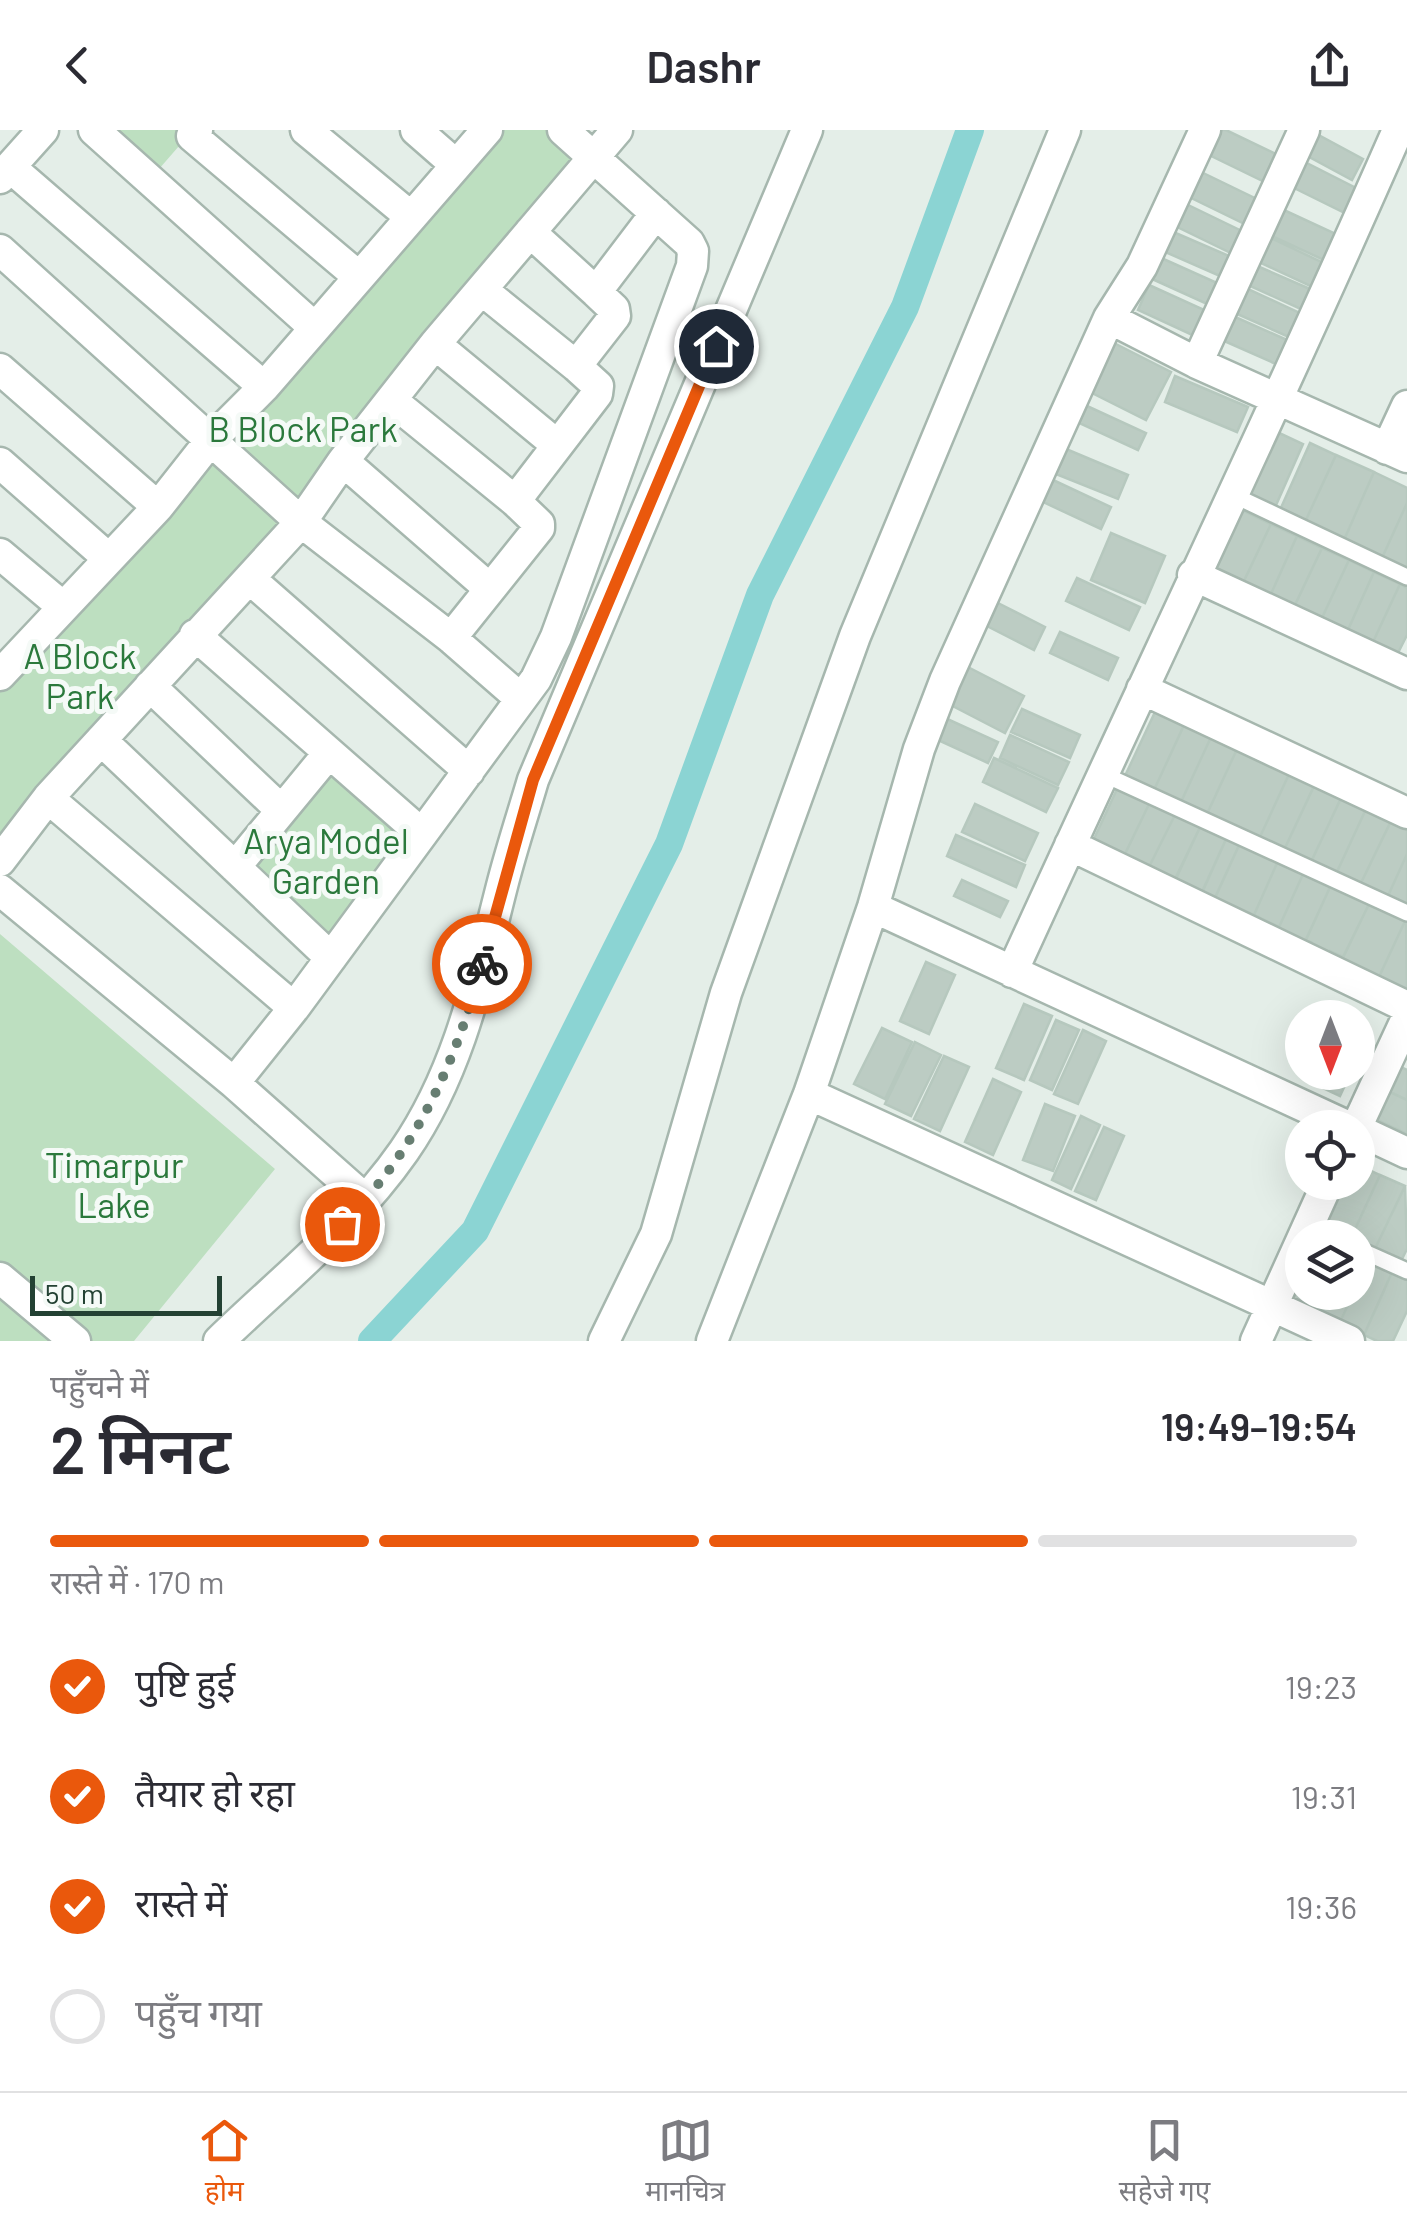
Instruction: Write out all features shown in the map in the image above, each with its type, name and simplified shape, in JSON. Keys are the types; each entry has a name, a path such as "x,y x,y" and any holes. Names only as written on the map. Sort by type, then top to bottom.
{"street":[{"path":"43,130 5,172 264,387"},
{"path":"94,130 315,328"},
{"path":"197,130 192,136 359,277"},
{"path":"306,130 411,218"},
{"path":"416,130 456,165"},
{"path":"3,665 158,507 210,441 264,387 486,130"},
{"path":"234,1083 332,958 536,679 556,637 692,266 689,244 563,130"},
{"path":"0,860 48,798 301,522 343,460 436,344 617,130"},
{"path":"219,1341 366,1200 405,1149 439,1091 467,1021 533,780 808,130"},
{"path":"604,1341 656,1234 726,993 855,636 1065,130"},
{"path":"712,1341 809,1094 873,908 919,749 946,681 1109,318 1142,266 1205,130"},
{"path":"1197,362 1304,130"},
{"path":"1012,972 1230,494 1279,400 1398,130"},
{"path":"596,292 656,213"},
{"path":"530,232 614,309 615,316 576,366"},
{"path":"0,250 301,522 451,638 521,699"},
{"path":"482,290 576,366 598,391 514,501"},
{"path":"1109,318 1397,453 1407,406"},
{"path":"436,344 557,445"},
{"path":"0,369 158,507"},
{"path":"391,400 540,526 451,638"},
{"path":"343,460 490,589"},
{"path":"0,463 108,558"},
{"path":"0,554 63,607"},
{"path":"1194,574 1407,674"},
{"path":"250,579 469,771"},
{"path":"195,636 422,834"},
{"path":"150,686 281,810"},
{"path":"1142,689 1407,813"},
{"path":"101,740 332,958"},
{"path":"236,866 329,752"},
{"path":"48,798 294,1008"},
{"path":"1070,845 1407,1007"},
{"path":"0,890 234,1083 366,1200"},
{"path":"873,908 1313,1110"},
{"path":"1364,1110 1407,1018"},
{"path":"809,1094 1349,1341"},
{"path":"1375,1138 1407,1153"},
{"path":"0,1278 75,1341"},
{"path":"1256,1341 1285,1288"}],"lane":[{"path":"1230,494 1407,577"},
{"path":"1103,774 1407,913"},
{"path":"1375,1257 1407,1272"}],"green space":[{"path":"101,130 193,130 152,177"},
{"path":"487,130 563,130 592,156 306,513 0,851 0,676"},
{"name":"Arya Model Garden","path":"329,753 422,834 331,958 240,871"},
{"name":"Timarpur Lake","path":"0,934 275,1169 134,1341 0,1341"}],"building":[{"path":"1217,130 1226,130 1282,157 1269,184 1205,153"},
{"path":"1311,131 1363,159 1352,180 1300,152"},
{"path":"1297,158 1360,190 1347,214 1284,183"},
{"path":"1195,169 1263,202 1251,227 1183,194"},
{"path":"1182,202 1248,234 1237,256 1171,224"},
{"path":"1273,205 1336,234 1324,260 1261,231"},
{"path":"1171,231 1236,259 1227,279 1163,251"},
{"path":"1260,233 1328,265 1317,289 1248,257"},
{"path":"1159,257 1224,286 1214,307 1150,278"},
{"path":"1248,262 1310,289 1301,309 1239,281"},
{"path":"1237,284 1300,313 1289,337 1226,309"},
{"path":"1149,285 1211,313 1199,338 1138,310"},
{"path":"1224,312 1287,340 1276,364 1213,336"},
{"path":"1108,340 1171,372 1146,420 1084,389"},
{"path":"1175,376 1248,407 1237,432 1165,402"},
{"path":"1087,406 1146,433 1138,450 1079,423"},
{"path":"1277,432 1303,444 1273,512 1245,498"},
{"path":"1310,443 1336,455 1305,522 1280,510"},
{"path":"1066,449 1128,475 1118,499 1056,474"},
{"path":"1336,455 1374,472 1344,540 1305,522"},
{"path":"1374,472 1407,488 1407,503 1382,558 1344,540"},
{"path":"1053,480 1111,507 1101,529 1043,502"},
{"path":"1407,503 1407,567 1406,569 1382,558"},
{"path":"1240,509 1271,524 1243,583 1212,569"},
{"path":"1271,524 1297,536 1270,596 1243,583"},
{"path":"1111,533 1165,556 1145,603 1091,580"},
{"path":"1297,536 1322,548 1294,607 1270,596"},
{"path":"1322,548 1349,560 1321,620 1294,607"},
{"path":"1349,560 1374,572 1347,632 1321,620"},
{"path":"1374,572 1400,584 1372,644 1347,632"},
{"path":"1077,578 1140,607 1129,630 1066,601"},
{"path":"1400,584 1407,588 1407,635 1397,655 1372,644"},
{"path":"994,601 1045,627 1034,650 983,624"},
{"path":"1060,632 1118,658 1108,680 1050,653"},
{"path":"962,664 1024,696 1005,733 943,701"},
{"path":"1022,709 1080,735 1070,758 1011,732"},
{"path":"1156,710 1185,723 1154,790 1125,776"},
{"path":"945,718 998,742 988,763 936,739"},
{"path":"1185,723 1212,735 1181,802 1154,790"},
{"path":"1010,735 1069,762 1058,785 1000,758"},
{"path":"1212,735 1238,747 1207,814 1181,802"},
{"path":"1238,747 1290,772 1259,839 1207,814"},
{"path":"994,758 1058,788 1046,812 983,782"},
{"path":"1290,772 1315,784 1284,850 1259,839"},
{"path":"1315,784 1342,796 1311,862 1284,850"},
{"path":"1118,787 1150,802 1124,856 1093,841"},
{"path":"1342,796 1367,807 1336,874 1311,862"},
{"path":"1150,802 1176,813 1149,867 1124,856"},
{"path":"975,804 1038,833 1025,861 962,832"},
{"path":"1367,807 1392,819 1360,885 1336,874"},
{"path":"1176,813 1201,825 1175,879 1149,867"},
{"path":"1392,819 1407,826 1407,854 1387,898 1360,885"},
{"path":"1201,825 1227,837 1201,895 1174,883"},
{"path":"956,835 1025,865 1016,887 947,856"},
{"path":"1227,837 1240,843 1215,898 1202,892"},
{"path":"1240,843 1278,861 1254,915 1228,903 1225,908 1213,902"},
{"path":"1407,854 1407,907 1387,898"},
{"path":"1278,861 1304,872 1279,927 1254,915"},
{"path":"1304,872 1331,885 1302,948 1275,936"},
{"path":"962,880 1008,901 1000,917 954,896"},
{"path":"1331,885 1370,902 1343,957 1330,951 1327,959 1306,950 1311,942 1306,940"},
{"path":"1370,902 1406,919 1378,979 1341,962"},
{"path":"1406,919 1407,989 1405,992 1378,979"},
{"path":"926,962 955,975 929,1034 900,1021"},
{"path":"1024,1004 1052,1016 1024,1080 996,1068"},
{"path":"1056,1020 1079,1030 1052,1090 1030,1080"},
{"path":"882,1028 912,1042 885,1099 854,1084"},
{"path":"1083,1030 1106,1041 1078,1104 1054,1094"},
{"path":"915,1042 941,1055 911,1116 885,1104"},
{"path":"944,1056 969,1067 940,1131 914,1119"},
{"path":"1401,1067 1407,1070 1407,1100 1390,1092"},
{"path":"993,1079 1021,1092 993,1155 965,1142"},
{"path":"1390,1092 1407,1100 1407,1134 1377,1120"},
{"path":"1045,1104 1075,1116 1053,1171 1023,1160"},
{"path":"1081,1116 1100,1125 1071,1189 1052,1180"},
{"path":"1104,1127 1124,1136 1096,1200 1075,1191"},
{"path":"1380,1175 1405,1186 1375,1249 1375,1220 1359,1220 1368,1200 1375,1200"},
{"path":"1405,1186 1407,1249 1400,1263 1375,1249"},
{"path":"1334,1200 1368,1200 1359,1220 1324,1220"},
{"path":"1375,1262 1393,1270 1364,1335 1339,1324 1346,1310 1375,1310"},
{"path":"1393,1270 1407,1276 1407,1311 1393,1341 1377,1341 1364,1335"},
{"path":"1315,1310 1346,1310 1339,1324"}],"waterway":[{"path":"372,1341 475,1231 669,844 760,595 905,307 970,130"}],"way so far":[{"path":"342,1224 405,1149 439,1091 467,1021 482,964"}],"route":[{"path":"482,964 533,780 716,346"}],"park label":[{"name":"B Block Park","path":"303,428"},
{"name":"A Block Park","path":"80,675"}]}
